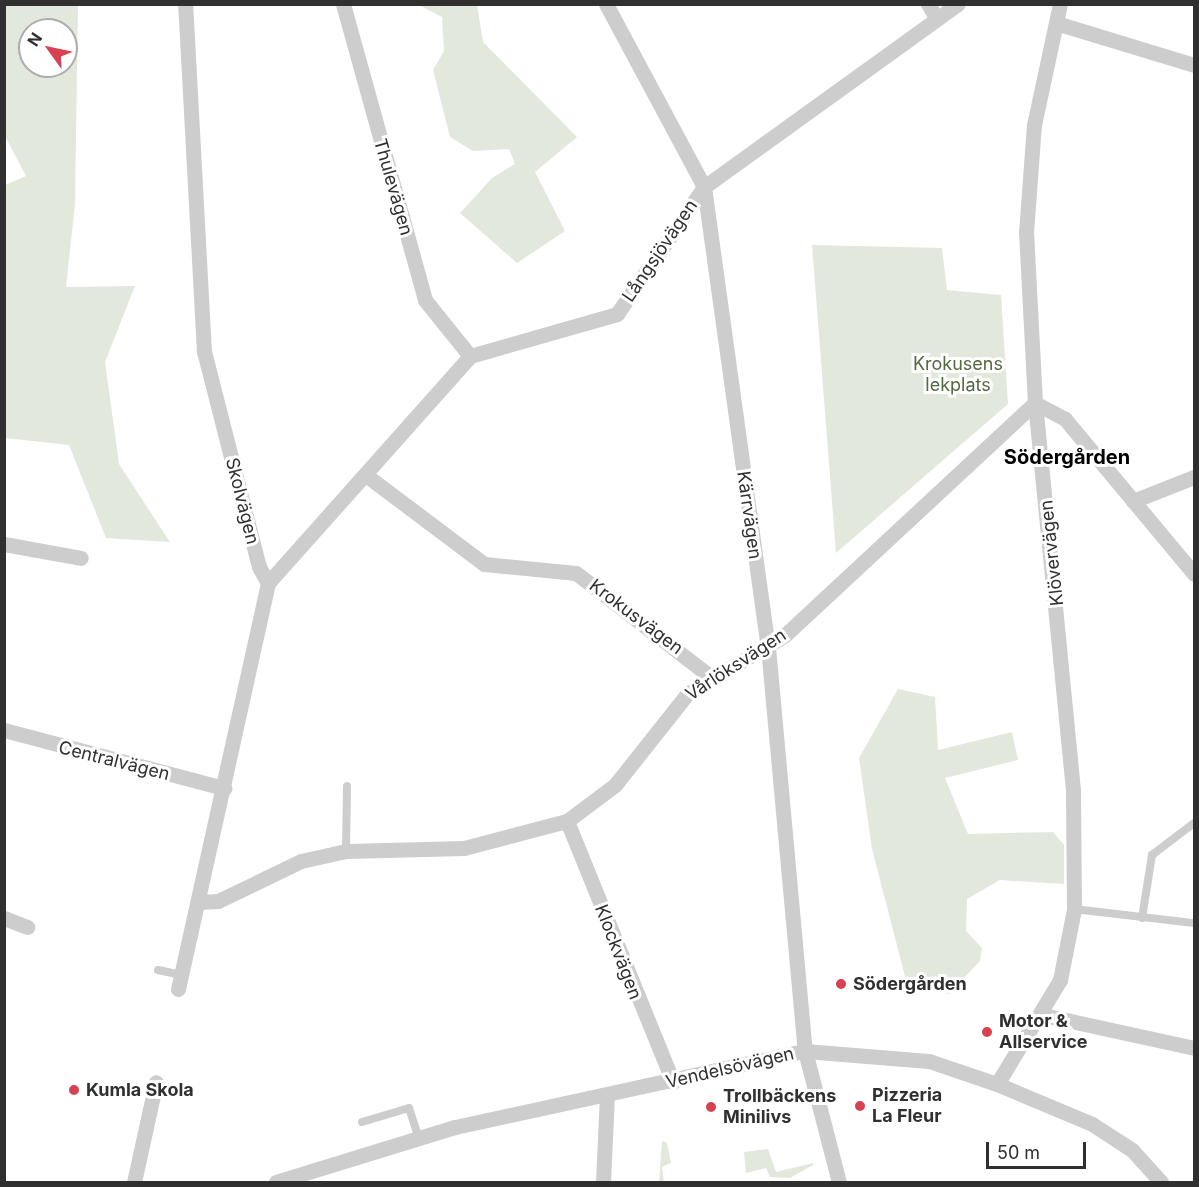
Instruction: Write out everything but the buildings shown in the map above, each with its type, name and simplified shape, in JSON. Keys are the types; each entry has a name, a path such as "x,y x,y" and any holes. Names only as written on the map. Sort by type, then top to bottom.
{"street":[{"name":"Skolvägen","path":"185,4 204,352 259,567 268,584"},
{"name":"Thulevägen","path":"343,4 425,300 470,356"},
{"name":"Kärrvägen","path":"606,4 704,187 768,647 805,1051 839,1182"},
{"path":"928,4 937,19"},
{"name":"Långsjövägen","path":"470,356 617,314 704,187 958,4"},
{"name":"Klövervägen","path":"997,1084 1043,1015 1060,980 1074,909 1073,790 1035,403 1026,233 1034,125 1060,4"},
{"path":"1056,23 1194,65"},
{"path":"179,982 199,902 268,584 367,476 470,356"},
{"path":"1035,403 1065,419 1194,574"},
{"name":"Vårlöksvägen","path":"199,902 218,901 301,861 346,851 464,848 567,821 615,785 687,694 711,677 768,647 1035,403"},
{"name":"Krokusvägen","path":"367,476 484,564 576,573 711,677"},
{"path":"1133,501 1194,477"},
{"path":"4,544 81,558"},
{"name":"Centralvägen","path":"4,730 224,788"},
{"name":"Klockvägen","path":"567,821 673,1082"},
{"path":"4,918 27,927"},
{"path":"1043,1015 1194,1048"},
{"name":"Vendelsövägen","path":"276,1182 419,1138 805,1051 929,1061 997,1084 1092,1124 1132,1150 1161,1182"},
{"path":"134,1182 156,1082"},
{"path":"603,1182 607,1095"}],"lane":[{"path":"346,851 347,786"},
{"path":"1142,918 1152,855 1194,823"},
{"path":"1074,909 1194,923"},
{"path":"158,970 179,982"},
{"path":"362,1122 409,1108 419,1138"}],"green space":[{"path":"5,4 78,5 78,18 18,18 18,78 77,78 75,204 66,287 135,286 105,362 119,464 170,542 106,538 69,445 5,438 5,185 26,176 5,136"},
{"path":"419,5 477,5 483,42 577,137 535,172 565,231 517,263 460,213 492,178 515,164 509,149 473,151 450,137 433,70 444,51 442,17"},
{"name":"Krokusens lekplats","path":"812,245 942,248 947,290 1001,295 1008,404 836,553"},
{"path":"898,689 935,697 938,750 1012,732 1018,760 945,778 968,834 1053,832 1064,845 1064,884 1000,880 967,899 966,931 982,948 980,961 949,994 907,984 872,849 859,758"},
{"path":"662,1141 667,1143 671,1163 662,1167 664,1182 659,1182"},
{"path":"768,1149 776,1172 813,1163 813,1165 790,1178 770,1177 766,1168 746,1173 744,1152"}],"place":[{"name":"Södergården","path":"841,984"},
{"name":"Motor & Allservice","path":"987,1032"},
{"name":"Kumla Skola","path":"74,1090"},
{"name":"Pizzeria La Fleur","path":"860,1106"},
{"name":"Trollbäckens Minilivs","path":"711,1107"}],"district":[{"name":"Södergården","path":"1067,457"}]}
